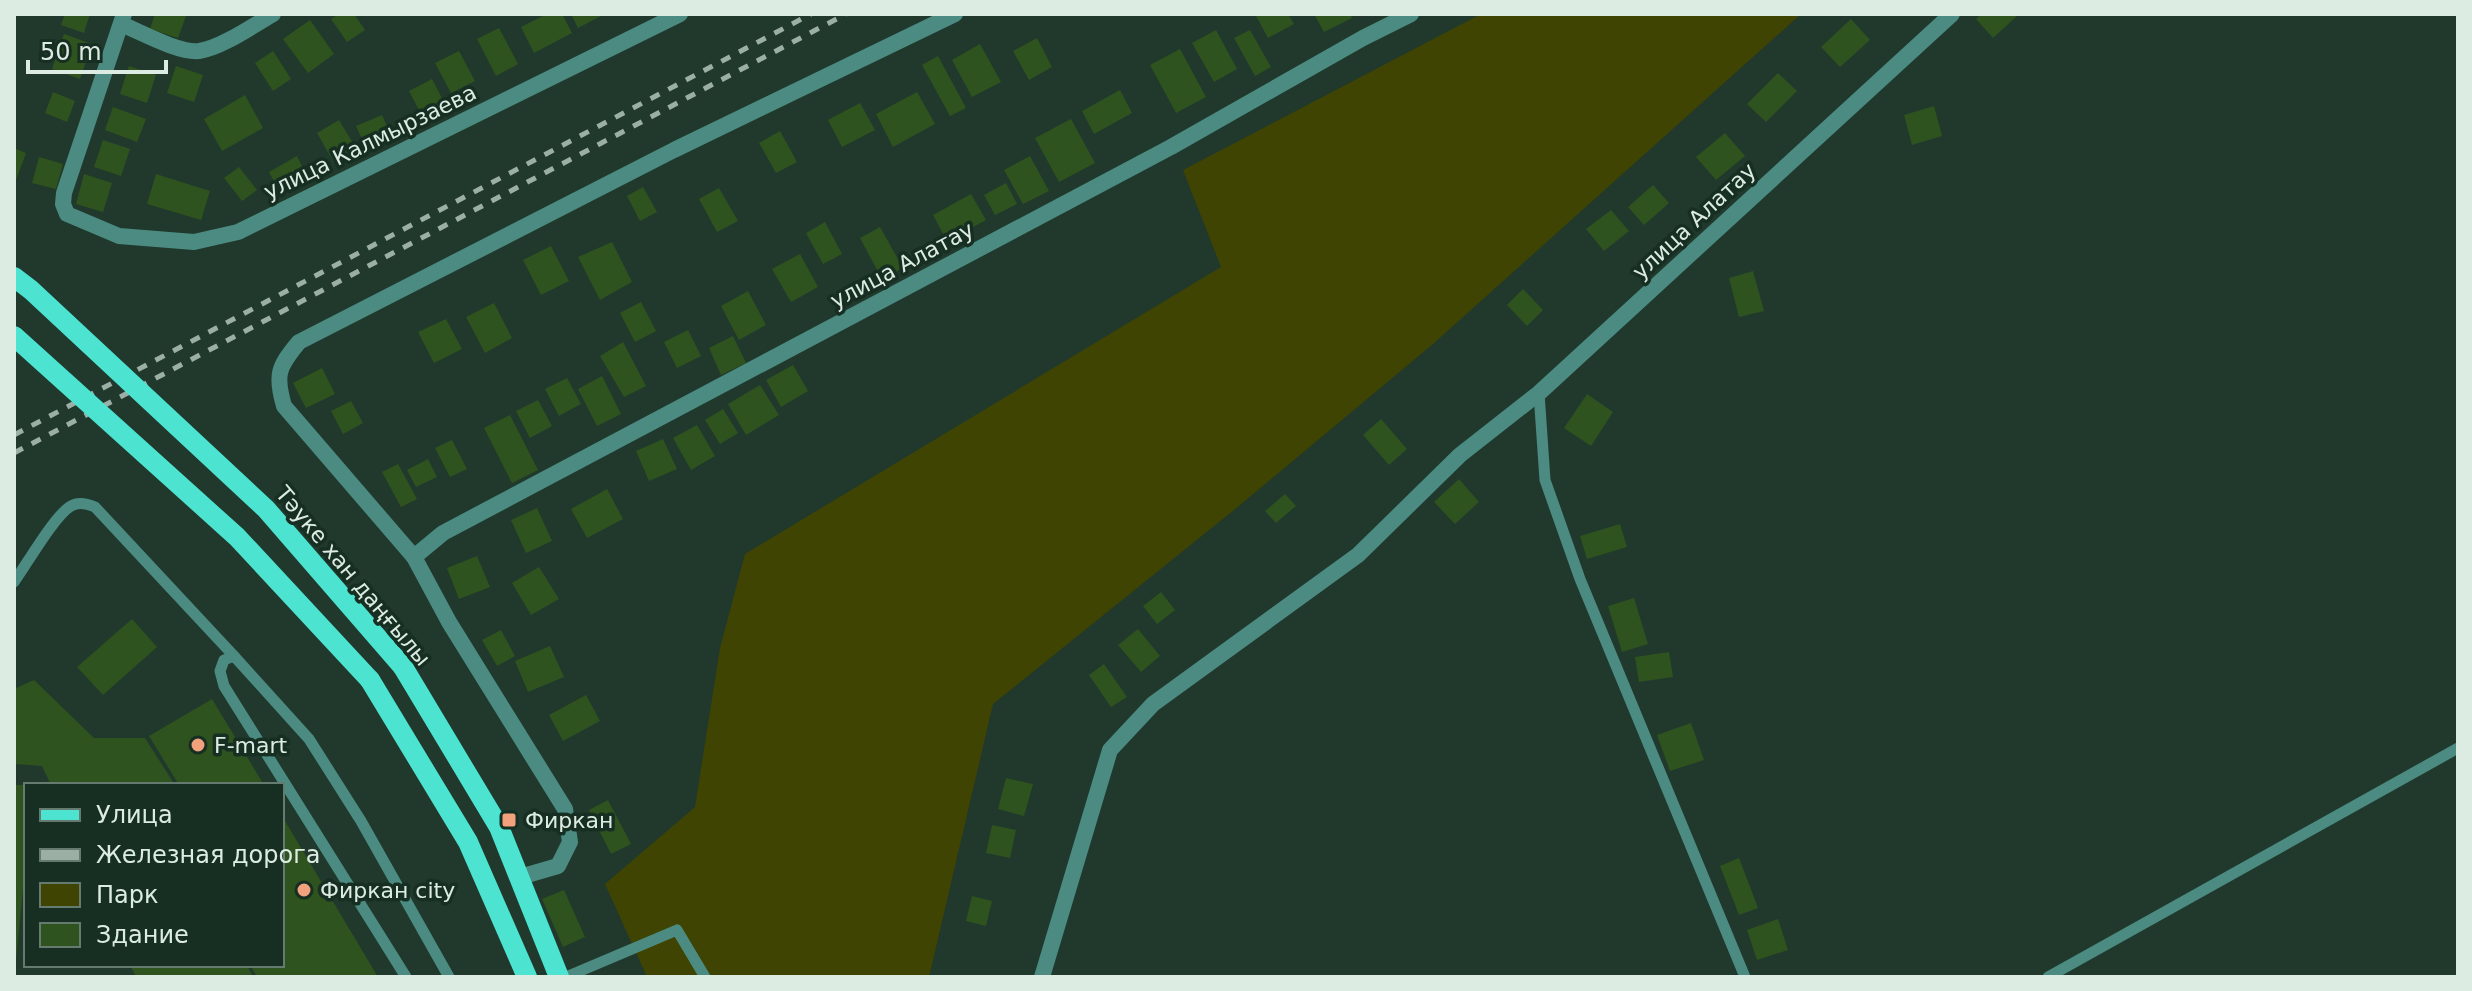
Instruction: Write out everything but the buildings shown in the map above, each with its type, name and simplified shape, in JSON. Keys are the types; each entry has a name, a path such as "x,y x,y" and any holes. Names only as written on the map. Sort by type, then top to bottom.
{"main road":[{"name":"Тәуке хан даңғылы","path":"14,277 266,509 403,667 499,827 559,977"},
{"path":"14,336 237,537 370,680 468,842 527,977"}],"street":[{"path":"122,19 183,49 199,51 273,14"},
{"name":"улица Калмырзаева","path":"122,19 63,204 67,214 119,236 194,242 238,232 680,14"},
{"path":"520,877 558,866 570,842 565,809 449,622 414,557 284,406 277,382 285,358 299,342 674,150 955,14"},
{"name":"улица Алатау","path":"414,557 443,533 1171,147 1411,14"},
{"name":"улица Алатау","path":"1042,977 1110,750 1153,704 1358,555 1460,455 1539,393 1952,14"}],"lane":[{"path":"1539,393 1545,480 1580,579 1745,977"},
{"path":"14,582 72,505 89,504 104,516 309,739 361,821 449,977"},
{"path":"234,656 224,660 220,671 224,686 406,977"},
{"path":"2048,977 2458,748"},
{"path":"566,977 677,930 705,977"}],"green space":[{"path":"1481,14 1801,14 1433,344 1234,510 993,704 929,977 647,977 605,884 695,807 720,648 745,554 1221,267 1183,170"}],"railway":[{"path":"14,435 811,14"},
{"path":"14,453 846,14"}],"place":[{"name":"F-mart","path":"198,745"},
{"name":"Фиркан","path":"509,820"},
{"name":"Фиркан city","path":"304,890"}]}
